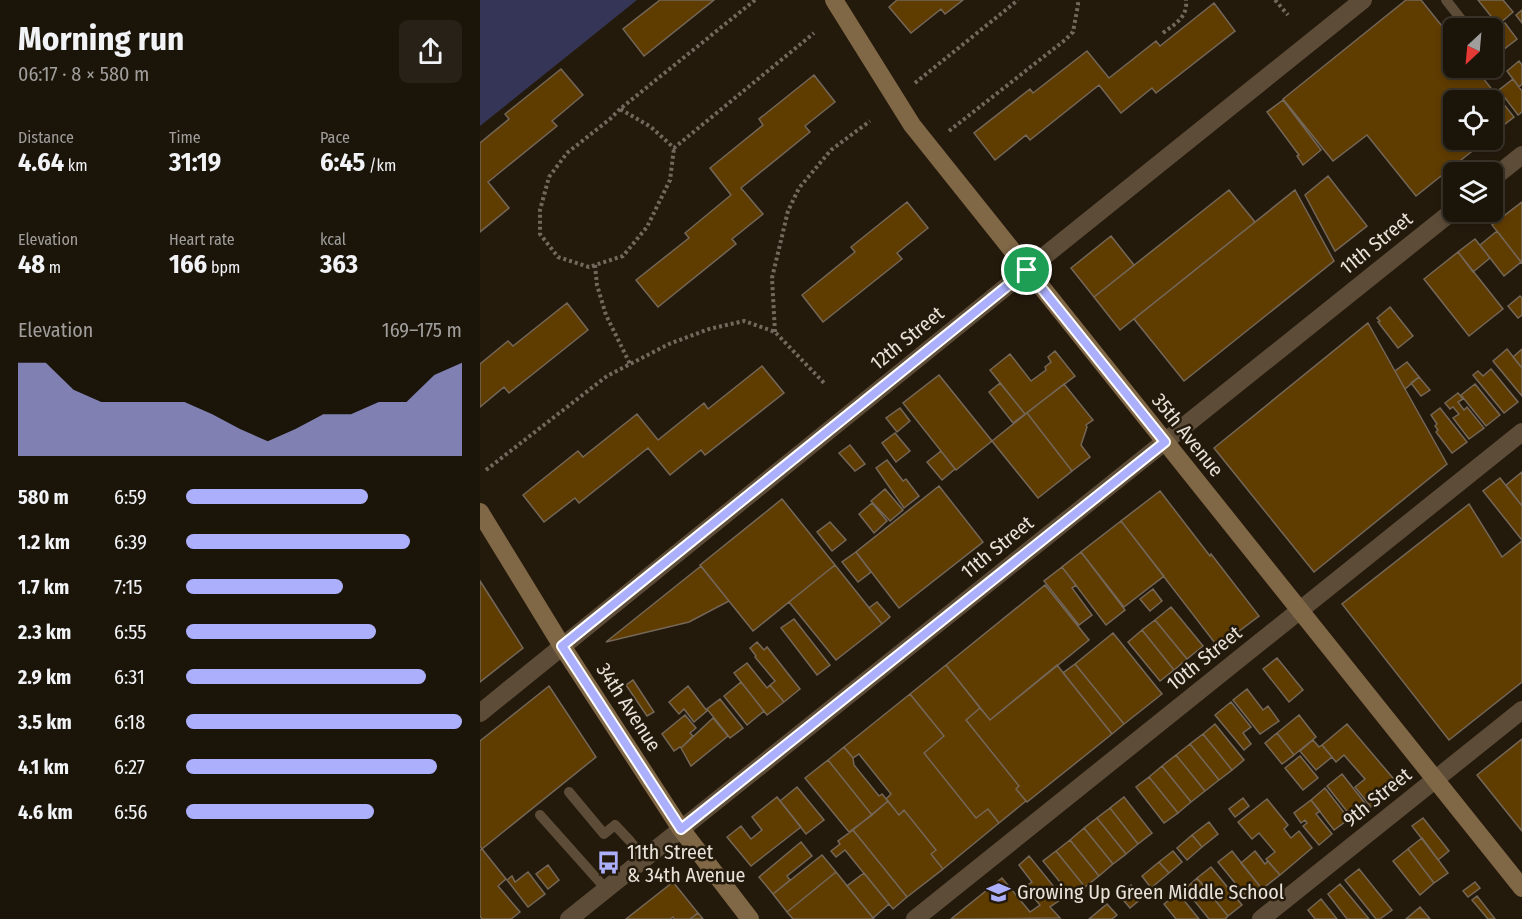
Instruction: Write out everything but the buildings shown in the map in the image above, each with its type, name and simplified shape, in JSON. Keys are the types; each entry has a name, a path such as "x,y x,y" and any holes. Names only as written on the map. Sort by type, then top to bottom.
{"street":[{"name":"35th Avenue","path":"834,0 912,125 1522,888"},
{"name":"12th Street","path":"480,713 1363,0"},
{"path":"1503,170 1522,155"},
{"name":"11th Street","path":"569,919 1443,219"},
{"name":"10th Street","path":"915,919 1522,432"},
{"name":"34th Avenue","path":"480,512 562,646 681,829 750,919"},
{"name":"9th Street","path":"1261,919 1522,710"}],"lane":[{"path":"1446,0 1460,18"},
{"path":"569,792 604,834 615,825 644,859"},
{"path":"540,815 606,889"}],"path":[{"path":"755,0 567,153 549,177 540,210 540,234 558,257 589,267 623,256 647,227 670,180 674,148 814,33"},
{"path":"915,83 1018,0"},
{"path":"948,131 1065,40 1072,32 1078,0"},
{"path":"1163,33 1182,19 1187,6 1186,0"},
{"path":"1275,0 1288,15"},
{"path":"620,109 651,127 674,148"},
{"path":"775,332 772,278 788,211 795,195 831,150 870,121"},
{"path":"595,265 597,285 606,315 630,364"},
{"path":"486,470 607,376 669,344 710,329 744,321 775,332 825,384"}],"shaded area":[{"path":"480,0 637,0 480,126"}],"place":[{"name":"11th Street & 34th Avenue","path":"609,863"},
{"name":"Growing Up Green Middle School","path":"999,892"}],"route":[{"path":"1027,270 1165,442 681,829 562,646 1027,270"}]}
